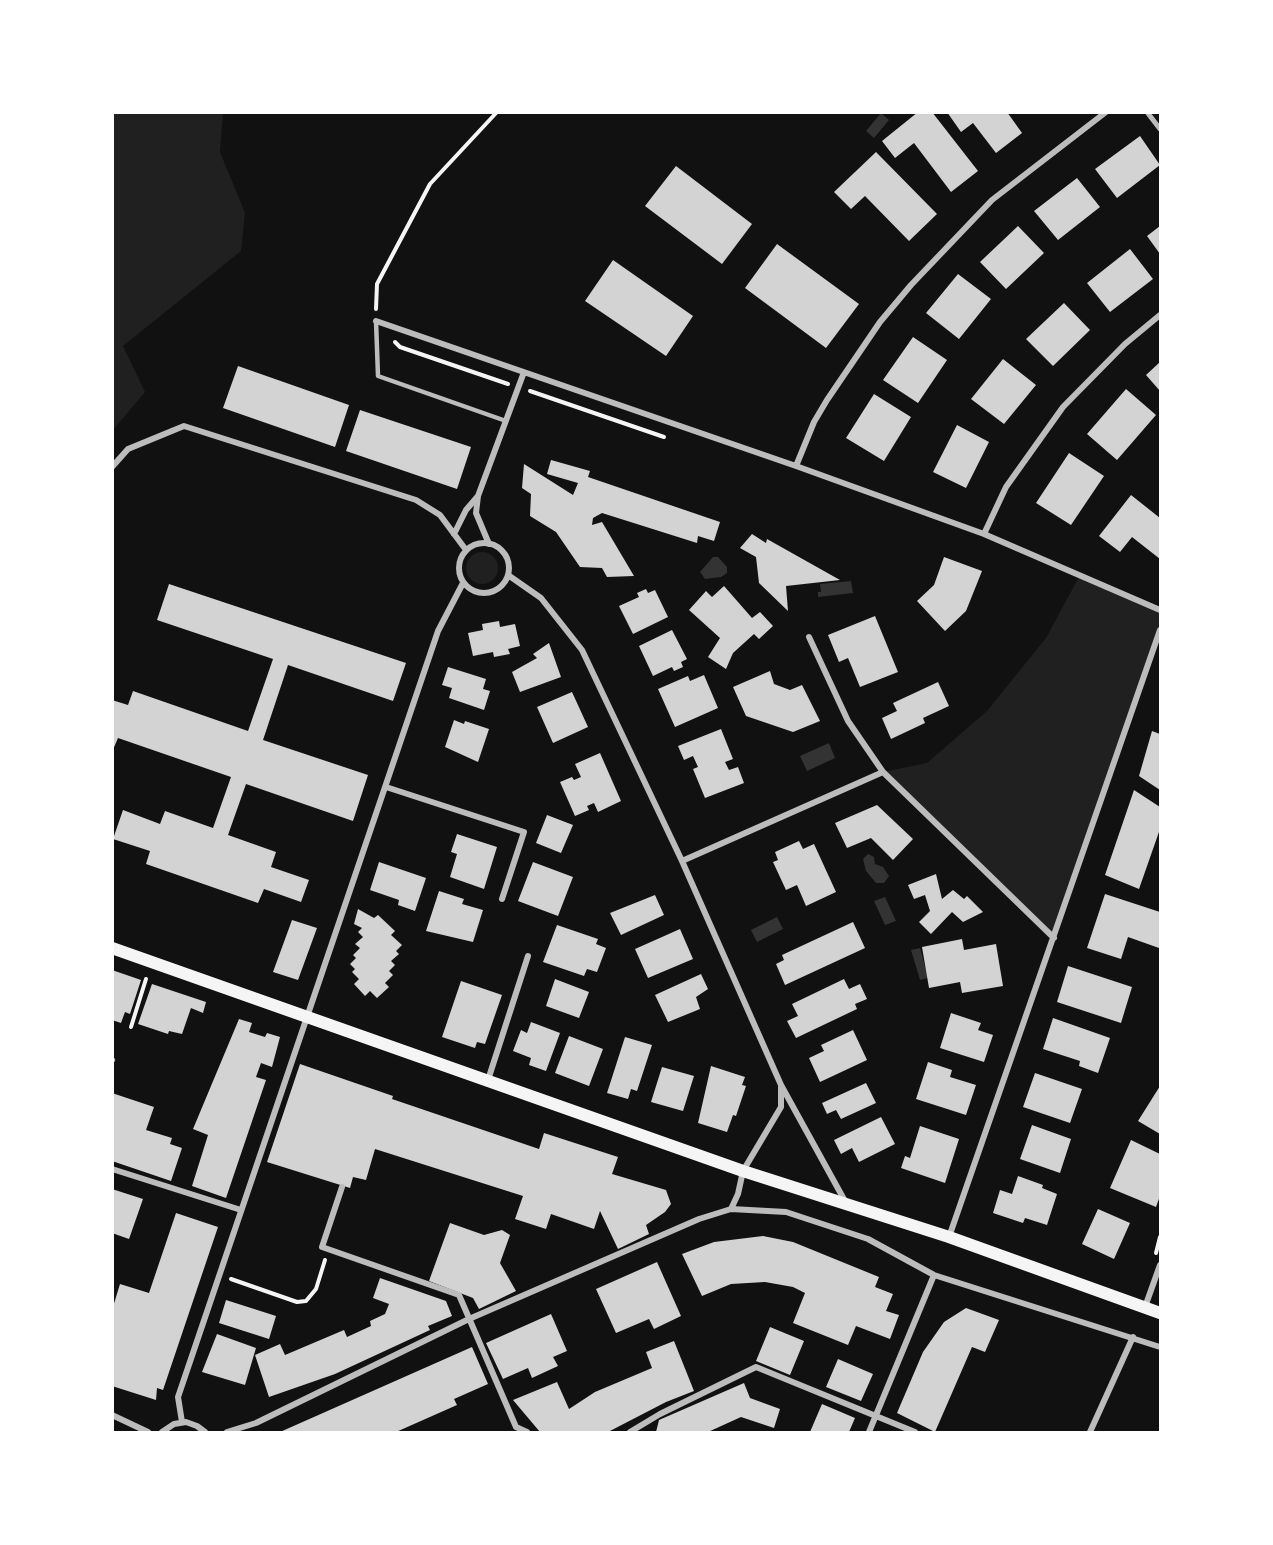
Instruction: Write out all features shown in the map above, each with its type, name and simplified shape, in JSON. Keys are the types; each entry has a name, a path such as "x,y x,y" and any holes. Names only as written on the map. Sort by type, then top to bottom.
{"main road":[{"path":"112,948 743,1171 949,1237 1161,1313"}],"street":[{"path":"796,466 814,422 827,400 880,322 911,285 992,200 1106,112"},
{"path":"1148,112 1161,129"},
{"path":"984,534 1006,487 1063,406 1125,344 1161,315"},
{"path":"376,321 796,466 984,534 1161,610"},
{"path":"489,544 476,513 478,496 524,372"},
{"path":"112,467 128,448 184,426 416,500 440,515 466,550"},
{"path":"454,534 466,510 478,496"},
{"path":"182,1422 178,1397 438,631 463,583 459,563 466,550 481,543 496,547 507,559 508,574 501,586 488,593 474,592 463,583"},
{"path":"508,574 541,598 582,650 682,861 781,1085 847,1204"},
{"path":"949,1237 1161,630"},
{"path":"809,637 849,721 883,772 1054,938"},
{"path":"682,861 883,772"},
{"path":"386,787 524,832 502,899"},
{"path":"488,1080 528,956"},
{"path":"731,1209 738,1194 743,1171 781,1107 781,1085"},
{"path":"112,1168 241,1210"},
{"path":"342,1187 326,1248 459,1295 516,1427 527,1432"},
{"path":"227,1432 256,1423 469,1319 699,1219 731,1209 786,1212 868,1239 934,1275 1161,1347"},
{"path":"1145,1307 1161,1265"},
{"path":"869,1432 934,1275"},
{"path":"1090,1432 1133,1337"},
{"path":"630,1432 660,1414 756,1367 915,1432"},
{"path":"112,1415 148,1432"},
{"path":"162,1432 170,1425 182,1422 194,1424 205,1432"}],"lane":[{"path":"376,321 378,376 506,421"}],"path":[{"path":"376,321 377,284 430,184 497,112"},
{"path":"518,387 674,440"},
{"path":"131,1027 146,979"},
{"path":"219,1276 297,1302 306,1301 316,1289 326,1248"}],"shaded area":[{"path":"113,112 223,113 220,152 245,213 241,251 123,346 145,392 113,430"},
{"path":"881,113 889,120 874,138 866,131"},
{"path":"482,552 493,557 498,568 493,579 482,584 471,579 466,568 471,557"},
{"path":"713,557 718,557 727,567 727,573 721,577 705,579 700,572"},
{"path":"1080,575 1160,610 1160,630 1054,938 883,772 927,763 987,711 1046,638"},
{"path":"851,581 853,593 818,597 818,592 821,592 820,584"},
{"path":"829,743 835,758 807,771 800,756"},
{"path":"868,854 874,857 875,864 883,867 889,876 884,883 876,883 866,871 863,859"},
{"path":"885,897 896,921 885,925 874,901"},
{"path":"777,917 783,929 757,942 751,930"},
{"path":"920,948 928,978 920,980 911,950"}],"building":[{"path":"918,112 932,112 978,171 951,192 914,143 895,158 882,141"},
{"path":"947,112 1007,112 1022,133 996,153 973,123 961,132"},
{"path":"1140,136 1160,165 1117,198 1095,169"},
{"path":"876,152 937,214 909,241 865,196 851,209 834,192"},
{"path":"676,166 752,224 722,264 645,206"},
{"path":"1077,178 1100,207 1058,240 1034,211"},
{"path":"1018,226 1044,253 1006,289 980,262"},
{"path":"1160,226 1160,254 1147,236"},
{"path":"777,244 859,304 826,348 745,288"},
{"path":"1130,249 1153,279 1110,312 1087,283"},
{"path":"613,260 693,316 666,356 585,301"},
{"path":"958,274 991,299 959,339 926,313"},
{"path":"1064,303 1090,330 1053,366 1026,339"},
{"path":"913,337 947,360 918,403 883,380"},
{"path":"1003,359 1036,385 1004,424 971,399"},
{"path":"1160,362 1160,391 1146,375"},
{"path":"238,366 349,405 335,447 223,408"},
{"path":"1126,389 1156,415 1117,460 1087,434"},
{"path":"874,394 911,417 884,461 846,438"},
{"path":"360,410 471,447 457,489 346,451"},
{"path":"957,425 989,442 966,488 933,472"},
{"path":"1069,453 1104,476 1071,525 1036,503"},
{"path":"551,460 590,471 588,477 720,522 714,541 698,536 697,543 602,513 593,518 592,525 602,522 634,576 607,577 602,568 580,567 556,532 530,516 531,494 522,488 524,464 573,495 578,483 547,474"},
{"path":"1131,495 1160,518 1160,559 1132,537 1120,552 1099,536"},
{"path":"752,534 766,543 767,539 840,580 786,586 788,611 759,583 756,557 740,548"},
{"path":"944,557 982,571 966,611 945,631 917,601 934,585"},
{"path":"169,584 406,663 393,701 288,665 263,740 368,775 353,821 246,784 228,835 276,852 271,867 309,880 301,902 264,889 258,903 146,864 150,851 113,839 123,810 160,824 165,811 213,828 231,777 118,738 112,752 112,700 128,705 133,691 248,731 273,659 157,620"},
{"path":"724,586 752,618 760,612 773,626 759,639 754,634 733,653 726,669 708,657 720,638 689,610 706,591 712,597"},
{"path":"646,589 648,593 655,590 668,617 633,634 619,606 639,597 637,593"},
{"path":"875,616 898,672 860,687 848,658 839,662 828,635"},
{"path":"499,621 500,627 515,624 520,646 508,649 510,654 494,657 493,652 473,656 468,633 483,630 482,624"},
{"path":"672,630 687,659 681,662 683,667 674,671 672,667 653,676 639,646"},
{"path":"549,643 561,677 520,692 512,672 537,658 533,654"},
{"path":"448,667 486,679 483,689 490,691 484,710 449,698 452,688 442,685"},
{"path":"770,671 774,684 790,690 802,685 820,721 793,732 746,716 733,687"},
{"path":"704,675 718,708 675,727 658,689 688,676 690,681"},
{"path":"938,682 949,706 923,718 925,723 891,739 882,718 897,711 893,703"},
{"path":"572,692 588,727 553,743 537,707"},
{"path":"454,720 489,729 478,762 445,747"},
{"path":"721,729 733,759 725,762 729,770 738,767 744,783 705,798 693,769 698,767 693,756 684,760 678,746"},
{"path":"1152,731 1160,734 1160,790 1139,776"},
{"path":"600,753 621,801 598,812 594,803 587,806 589,810 575,816 560,782 572,777 574,780 581,777 575,764"},
{"path":"1134,790 1160,807 1160,829 1139,889 1105,875"},
{"path":"877,805 913,839 893,860 871,838 847,848 835,823"},
{"path":"547,815 573,825 561,853 536,843"},
{"path":"457,834 497,847 484,889 450,877 457,854 451,852"},
{"path":"799,841 803,849 814,844 836,892 806,906 797,885 786,890 773,862 778,860 775,852"},
{"path":"379,862 426,878 415,911 398,905 399,900 370,890"},
{"path":"533,862 573,877 558,916 518,901"},
{"path":"936,874 942,899 953,890 964,899 967,896 983,912 963,922 952,912 931,934 919,922 930,911 925,895 914,899 908,885"},
{"path":"439,891 464,899 462,904 483,910 473,942 426,931"},
{"path":"1105,894 1160,912 1159,948 1128,937 1121,959 1087,948"},
{"path":"655,895 664,915 621,935 610,913"},
{"path":"358,909 374,918 378,915 395,931 391,935 402,945 396,951 399,954 391,961 395,965 389,971 393,975 385,983 389,987 377,998 370,991 365,996 354,984 359,979 352,972 355,969 350,964 356,958 353,955 360,948 355,944 363,937 358,932 362,928 354,924"},
{"path":"292,920 317,928 298,980 273,972"},
{"path":"853,922 865,948 785,985 776,964 784,960 782,955"},
{"path":"557,925 598,939 596,944 606,948 597,972 587,969 584,976 543,962"},
{"path":"680,929 693,959 648,978 635,949"},
{"path":"962,939 964,950 996,944 1003,986 962,993 960,982 929,988 922,947"},
{"path":"1068,966 1132,987 1121,1023 1057,1002"},
{"path":"112,970 141,980 130,1014 125,1012 121,1023 112,1020"},
{"path":"701,974 708,989 696,997 700,1009 668,1022 655,995"},
{"path":"555,979 589,992 579,1018 546,1006"},
{"path":"844,979 849,989 860,984 867,999 855,1004 857,1009 796,1038 787,1021 798,1016 792,1004"},
{"path":"461,981 502,995 485,1044 477,1042 475,1048 442,1037"},
{"path":"152,984 206,1002 203,1013 191,1008 182,1034 169,1031 168,1034 138,1024"},
{"path":"951,1013 981,1023 978,1030 993,1035 984,1062 940,1048"},
{"path":"1053,1018 1110,1038 1098,1073 1079,1066 1080,1061 1043,1049"},
{"path":"239,1019 252,1023 249,1032 265,1037 267,1033 280,1037 272,1067 261,1063 256,1077 266,1080 226,1198 192,1186 208,1135 193,1129"},
{"path":"531,1022 560,1033 546,1071 529,1065 531,1058 513,1051 521,1030 527,1033"},
{"path":"853,1030 867,1060 820,1082 809,1058 824,1051 821,1045"},
{"path":"569,1036 603,1049 589,1086 555,1073"},
{"path":"625,1037 652,1045 637,1091 631,1089 628,1099 607,1093"},
{"path":"928,1062 952,1070 950,1077 976,1085 966,1115 916,1099"},
{"path":"300,1064 393,1096 392,1099 539,1149 544,1133 618,1157 612,1174 666,1190 671,1204 665,1212 646,1225 649,1234 618,1249 600,1211 594,1229 551,1214 546,1229 515,1219 523,1196 375,1149 366,1180 353,1177 350,1188 267,1162"},
{"path":"711,1066 745,1077 742,1085 746,1086 736,1116 733,1115 727,1132 698,1123"},
{"path":"662,1067 694,1076 683,1111 651,1102"},
{"path":"1035,1073 1082,1089 1070,1123 1023,1107"},
{"path":"866,1083 876,1103 841,1119 836,1110 827,1114 822,1103"},
{"path":"1160,1086 1160,1134 1138,1121"},
{"path":"112,1093 154,1107 146,1130 172,1138 170,1144 182,1148 171,1181 112,1161"},
{"path":"881,1117 895,1144 859,1162 852,1148 841,1154 834,1140"},
{"path":"1032,1125 1071,1139 1060,1173 1020,1159"},
{"path":"920,1126 959,1139 945,1183 901,1168 905,1156 910,1158"},
{"path":"1131,1140 1160,1154 1160,1196 1156,1207 1110,1188"},
{"path":"1018,1176 1043,1185 1042,1188 1057,1194 1047,1225 1025,1218 1023,1223 993,1213 1000,1190 1012,1194"},
{"path":"112,1189 143,1199 129,1239 112,1233"},
{"path":"1098,1209 1130,1223 1114,1259 1082,1244"},
{"path":"176,1213 218,1227 163,1390 157,1388 156,1400 112,1386 112,1310 120,1284 149,1293"},
{"path":"450,1223 484,1235 502,1230 510,1235 500,1263 516,1291 479,1309 473,1298 429,1281"},
{"path":"763,1236 793,1242 879,1277 875,1287 893,1294 886,1311 899,1315 890,1339 856,1326 848,1345 793,1323 805,1293 793,1287 765,1282 731,1284 702,1296 682,1254 714,1242"},
{"path":"657,1262 681,1316 654,1329 649,1319 616,1333 596,1289"},
{"path":"380,1278 446,1301 452,1316 428,1326 430,1330 335,1374 269,1397 255,1355 280,1344 285,1355 344,1330 347,1337 371,1326 370,1321 385,1314 389,1304 373,1298"},
{"path":"226,1300 276,1316 269,1339 219,1323"},
{"path":"966,1308 999,1320 985,1352 972,1347 935,1432 897,1413 923,1352 944,1322"},
{"path":"551,1314 567,1351 553,1357 558,1366 532,1378 528,1368 503,1379 486,1343"},
{"path":"770,1327 804,1341 790,1375 756,1361"},
{"path":"217,1334 256,1348 245,1385 202,1372"},
{"path":"674,1341 694,1391 666,1402 608,1432 540,1432 513,1400 557,1382 569,1409 595,1392 652,1368 646,1352"},
{"path":"472,1347 488,1384 454,1399 457,1405 396,1432 280,1432"},
{"path":"838,1359 873,1374 861,1401 826,1387"},
{"path":"744,1383 750,1398 780,1409 774,1428 741,1417 708,1432 656,1432 659,1420"},
{"path":"822,1404 855,1418 849,1432 810,1432"}]}
